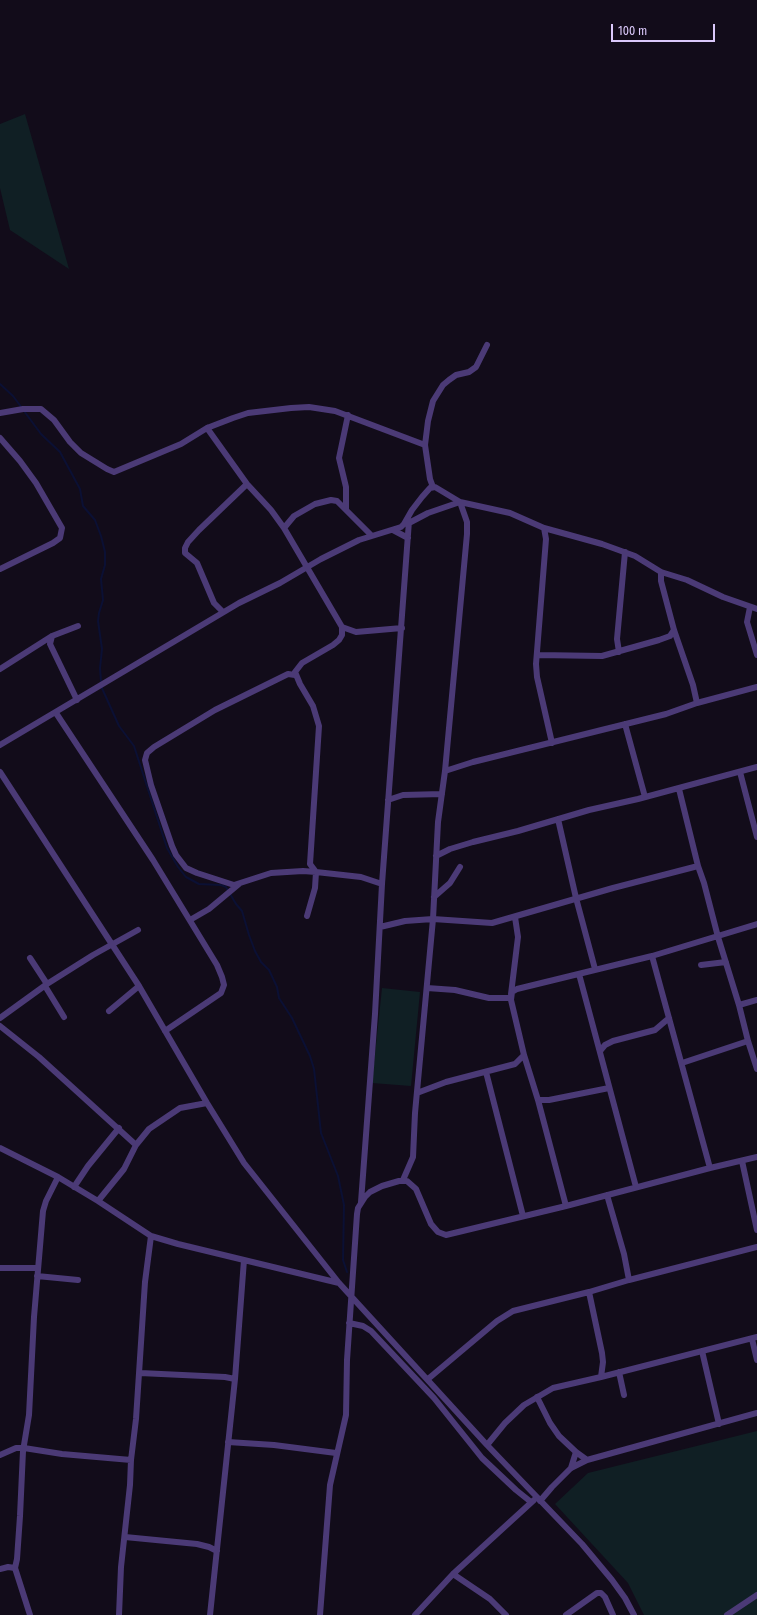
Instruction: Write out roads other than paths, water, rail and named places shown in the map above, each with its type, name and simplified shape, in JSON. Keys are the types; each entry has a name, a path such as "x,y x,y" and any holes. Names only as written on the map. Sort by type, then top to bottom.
{"street":[{"path":"433,487 430,479 425,445 430,409 443,385 456,375 469,372 476,367 487,344"},
{"path":"0,413 23,409 41,409 54,420 70,442 81,453 114,472 181,444 207,428 248,414 283,409 316,408 348,415 425,445"},
{"path":"346,509 346,487 339,458 348,415"},
{"path":"207,428 247,484 271,510 284,528 342,627 342,635 339,640 302,663 295,672 295,676"},
{"path":"0,438 20,461 36,483 62,528 60,538 53,543 0,569"},
{"path":"223,612 214,602 197,563 185,553 185,548 199,530 247,484"},
{"path":"433,487 437,487 460,502 510,513 544,528 625,552 635,556 661,572 687,580 757,609"},
{"path":"0,745 56,713 223,612 308,568 342,548 371,535 400,527 404,524 422,497 433,487"},
{"path":"284,528 294,516 322,502 331,500 337,501 371,535"},
{"path":"409,524 428,513 460,502"},
{"path":"403,1180 413,1157 417,1093 433,919 438,822 446,771 467,534 467,522 460,502"},
{"path":"320,1615 327,1504 336,1453 346,1415 349,1323 352,1296 354,1241 357,1214 360,1203 409,515"},
{"path":"544,528 546,539 537,677 552,743"},
{"path":"393,530 408,538"},
{"path":"619,652 617,639 625,552"},
{"path":"661,572 661,581 674,630 698,703"},
{"path":"750,607 747,622 757,655"},
{"path":"0,669 52,636 78,626"},
{"path":"342,627 356,632 402,628"},
{"path":"538,655 602,656 670,636 674,630"},
{"path":"52,636 50,643 77,700"},
{"path":"316,872 312,869 310,861 319,726 313,706 295,676 288,674 215,710 154,747 146,754 145,760 151,785 172,846 186,868 231,884 239,884 271,873 303,871 361,877 382,884"},
{"path":"446,771 474,762 666,714 698,703 757,687"},
{"path":"56,713 153,860 217,965 224,981 224,988 215,998 165,1031"},
{"path":"625,724 645,797"},
{"path":"436,856 461,845 518,831 589,810 679,789 757,767"},
{"path":"0,772 110,944 139,986 207,1103 244,1163 339,1283 536,1501 582,1544 612,1580 625,1598 634,1615"},
{"path":"740,772 757,837"},
{"path":"679,789 698,866 757,1069"},
{"path":"388,800 403,795 442,794"},
{"path":"558,819 576,898 595,969"},
{"path":"380,927 405,921 433,919 488,923 515,917 576,898 698,866"},
{"path":"434,897 450,883 460,867"},
{"path":"307,916 314,894 316,872"},
{"path":"190,920 209,909 239,884"},
{"path":"515,917 518,936 511,996 526,1066 538,1100 566,1206"},
{"path":"427,988 455,990 489,998 511,996 517,989 652,956 757,924"},
{"path":"0,1018 46,985 110,944 138,930"},
{"path":"652,956 710,1168"},
{"path":"30,958 64,1017"},
{"path":"701,965 726,962"},
{"path":"579,974 636,1187"},
{"path":"109,1011 139,986"},
{"path":"739,1005 757,1000"},
{"path":"600,1051 605,1045 613,1041 655,1030 669,1018"},
{"path":"0,1026 39,1057 136,1144"},
{"path":"682,1063 748,1041"},
{"path":"515,1064 524,1055"},
{"path":"417,1093 446,1082 515,1064 526,1066"},
{"path":"486,1072 523,1216"},
{"path":"538,1100 549,1100 609,1088"},
{"path":"98,1201 124,1169 136,1144 149,1129 176,1110 185,1106 207,1103"},
{"path":"74,1187 119,1128"},
{"path":"0,1148 74,1187 151,1236 178,1244 339,1283"},
{"path":"360,1203 370,1192 403,1180 415,1188 431,1224 438,1232 444,1235 566,1206 757,1157"},
{"path":"742,1161 757,1230"},
{"path":"30,1615 15,1568 24,1448 29,1415 37,1268 43,1211 46,1201 58,1178"},
{"path":"607,1195 624,1254 629,1280"},
{"path":"119,1615 126,1511 130,1485 131,1460 140,1373 145,1282 151,1236"},
{"path":"428,1380 503,1316 524,1308 757,1247"},
{"path":"210,1615 235,1379 244,1260"},
{"path":"0,1268 37,1268"},
{"path":"37,1276 78,1280"},
{"path":"589,1292 602,1353 603,1362 601,1377"},
{"path":"349,1323 363,1326 371,1331 434,1398 482,1458 516,1490 536,1501"},
{"path":"487,1445 514,1414 537,1396 560,1386 754,1338 757,1360"},
{"path":"702,1351 719,1424"},
{"path":"619,1372 624,1395"},
{"path":"140,1373 224,1377 235,1379"},
{"path":"537,1396 553,1428 576,1452 587,1460"},
{"path":"414,1615 453,1574 552,1487 571,1468 587,1460 757,1414"},
{"path":"228,1442 282,1446 336,1453"},
{"path":"0,1455 16,1448 24,1448 62,1454 131,1460"},
{"path":"571,1468 576,1452"},
{"path":"125,1537 198,1544 217,1551"},
{"path":"0,1569 8,1567 15,1568"},
{"path":"453,1574 490,1599 506,1615"},
{"path":"566,1615 597,1593 601,1593 605,1597 613,1615"},
{"path":"727,1615 757,1595"}],"waterway":[{"path":"0,384 13,396 22,408"},
{"path":"24,411 41,434 60,452 80,489 83,506 95,520 101,536 105,552 105,565 101,579 103,600 98,621 102,649 100,668 101,681"},
{"path":"101,686 119,726 134,746 167,848 178,867 186,877 199,884 221,885 226,887 242,911 255,951 261,962 269,970 277,987 279,998 292,1018 310,1056 314,1069 321,1133 338,1176 344,1205 343,1260 347,1272"}]}
